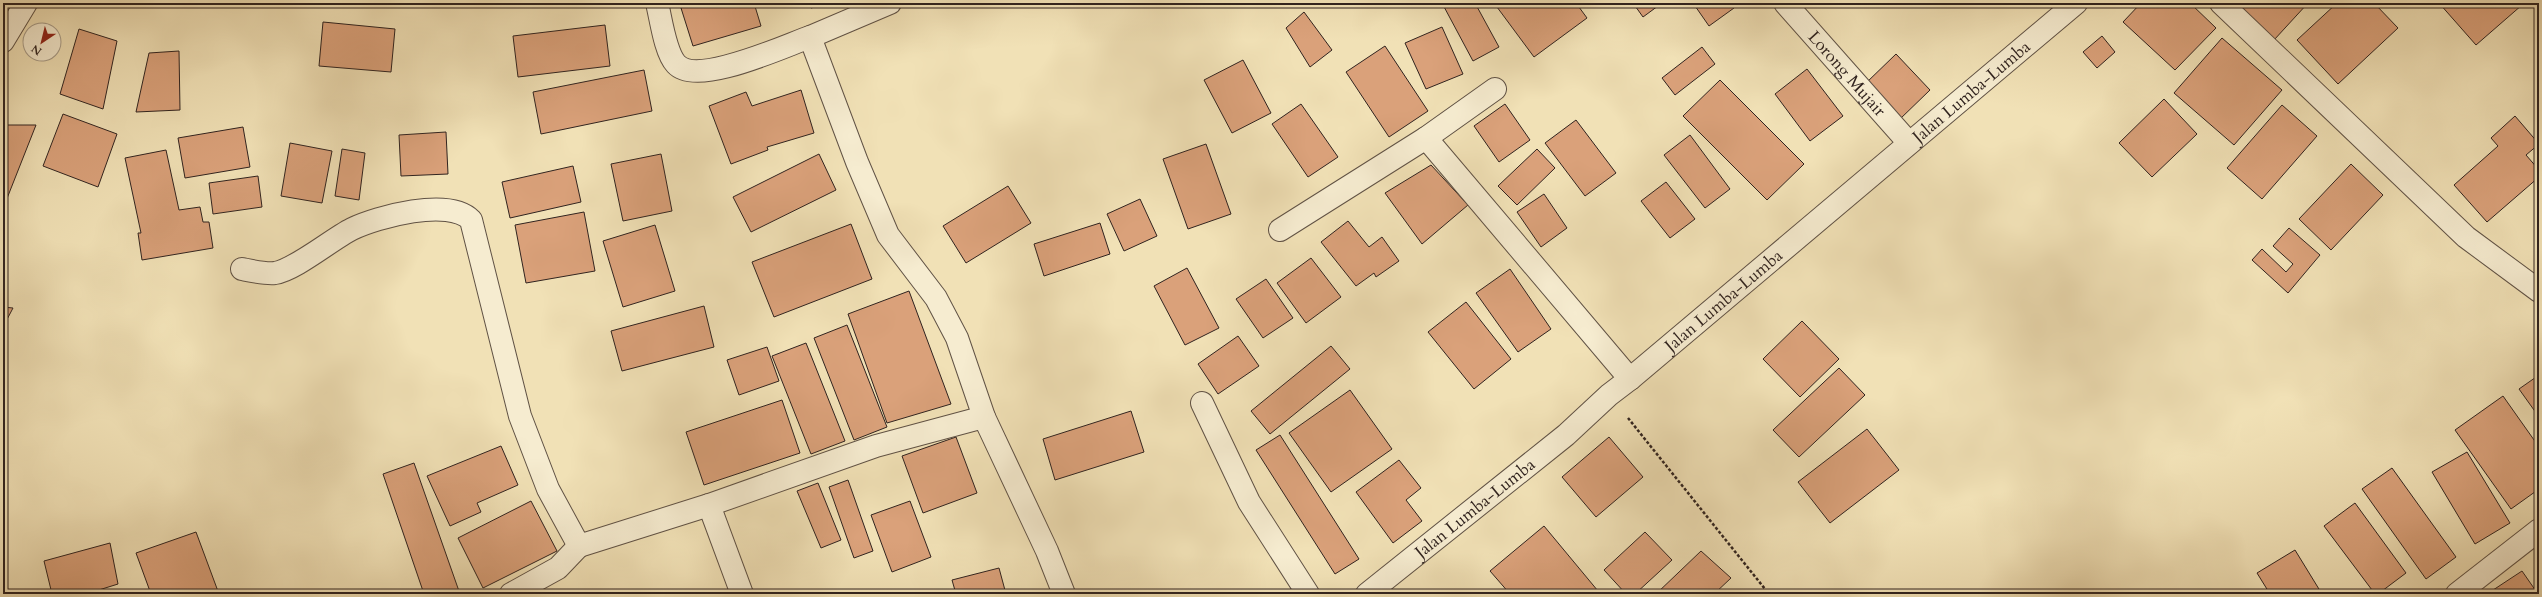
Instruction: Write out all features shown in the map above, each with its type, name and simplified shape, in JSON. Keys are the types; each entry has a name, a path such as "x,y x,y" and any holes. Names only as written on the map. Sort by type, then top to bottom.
{"street":[{"path":"3,42 26,3"},
{"path":"657,3 670,52 676,64 684,70 698,72 716,70 810,36 890,3"},
{"name":"Lorong Mujair","path":"1785,3 1909,143"},
{"name":"Jalan Lumba-Lumba","path":"1367,594 1566,435 1609,395 1630,379 2076,3"},
{"path":"2221,3 2466,237 2539,291"},
{"path":"810,36 857,162 888,235 936,298 957,338 984,417 1047,551 1064,594"},
{"path":"1280,230 1426,138 1495,89"},
{"path":"1426,138 1630,379"},
{"path":"242,269 276,273 352,230 393,215 431,210 454,211 467,216 471,220 520,416 548,489 579,546"},
{"path":"1202,403 1249,502 1308,594"},
{"path":"512,594 558,568 579,546 709,505 876,446 984,417"},
{"path":"709,505 742,594"},
{"path":"2457,594 2539,530"}],"path":[{"path":"1609,395 1769,594"}],"building":[{"path":"696,3 754,3 761,26 693,46 681,8"},
{"path":"809,3 829,3 811,8"},
{"path":"1442,3 1475,3 1499,47 1473,61"},
{"path":"1494,3 1576,3 1587,18 1534,57"},
{"path":"1633,3 1662,3 1643,17"},
{"path":"1693,3 1730,3 1734,8 1709,26"},
{"path":"2141,3 2190,3 2216,28 2175,70 2123,22"},
{"path":"2234,3 2308,3 2274,40"},
{"path":"2337,3 2374,3 2398,28 2338,84 2297,40"},
{"path":"2439,3 2521,3 2522,5 2476,45"},
{"path":"1304,12 1332,50 1310,67 1286,28"},
{"path":"323,22 395,29 391,72 319,66"},
{"path":"605,25 610,66 518,77 513,36"},
{"path":"1442,27 1463,74 1426,89 1405,43"},
{"path":"79,29 117,41 103,109 60,94"},
{"path":"2102,36 2115,52 2097,68 2083,52"},
{"path":"2222,38 2282,90 2234,145 2174,93"},
{"path":"1385,46 1428,111 1389,137 1346,72"},
{"path":"1702,47 1715,64 1675,95 1662,78"},
{"path":"179,51 180,110 136,112 149,53"},
{"path":"1896,54 1930,90 1899,120 1865,84"},
{"path":"1243,60 1271,113 1232,133 1204,80"},
{"path":"1807,69 1843,116 1810,141 1775,94"},
{"path":"644,70 652,111 541,134 533,92"},
{"path":"1720,80 1804,164 1767,200 1683,116"},
{"path":"801,90 814,133 767,147 768,150 731,164 709,106 746,92 752,106"},
{"path":"2164,99 2197,134 2152,177 2119,143"},
{"path":"1301,104 1338,157 1308,177 1272,124"},
{"path":"1505,104 1530,140 1499,162 1474,126"},
{"path":"2282,105 2317,136 2262,199 2227,168"},
{"path":"63,114 117,134 98,187 43,166"},
{"path":"2515,116 2539,144 2526,155 2539,170 2539,177 2487,222 2454,185 2498,146 2491,138"},
{"path":"1576,120 1616,173 1585,196 1545,143"},
{"path":"3,125 36,125 4,206 3,205"},
{"path":"243,127 250,167 185,178 178,138"},
{"path":"446,132 448,174 401,176 399,135"},
{"path":"1690,135 1730,189 1705,208 1664,155"},
{"path":"290,143 332,151 322,203 281,196"},
{"path":"1206,144 1231,214 1188,229 1163,159"},
{"path":"342,149 365,153 359,200 335,196"},
{"path":"1537,149 1555,168 1517,205 1498,186"},
{"path":"166,150 179,210 200,207 203,222 209,222 213,248 142,260 138,233 141,233 125,158"},
{"path":"661,154 672,211 623,221 611,164"},
{"path":"819,154 836,190 751,232 733,197"},
{"path":"2351,164 2383,195 2331,250 2299,219"},
{"path":"1431,165 1468,205 1422,244 1385,193"},
{"path":"573,166 581,202 510,218 502,182"},
{"path":"258,176 262,207 213,214 209,183"},
{"path":"1666,182 1695,219 1670,238 1641,201"},
{"path":"1008,186 1031,223 966,263 943,226"},
{"path":"1544,194 1567,228 1541,247 1517,212"},
{"path":"1140,199 1157,236 1124,251 1107,214"},
{"path":"584,212 595,271 526,283 515,225"},
{"path":"1348,221 1369,247 1382,237 1399,261 1376,277 1374,273 1356,286 1321,242"},
{"path":"1100,223 1110,254 1044,276 1034,244"},
{"path":"851,224 872,279 774,317 752,262"},
{"path":"655,225 675,291 623,307 603,241"},
{"path":"2289,228 2320,255 2288,293 2252,260 2262,249 2286,272 2293,264 2273,246"},
{"path":"1311,258 1341,297 1306,323 1277,283"},
{"path":"1187,268 1219,328 1185,345 1154,286"},
{"path":"1510,269 1551,329 1518,352 1476,293"},
{"path":"1266,279 1293,318 1263,338 1236,299"},
{"path":"909,291 951,404 887,423 848,314"},
{"path":"1466,302 1511,359 1474,389 1428,332"},
{"path":"704,306 714,347 622,371 611,331"},
{"path":"3,307 13,308 3,327"},
{"path":"1802,321 1839,359 1800,397 1763,359"},
{"path":"847,325 887,427 854,440 814,338"},
{"path":"1238,336 1259,366 1218,394 1198,364"},
{"path":"806,343 845,441 811,454 772,356"},
{"path":"1331,346 1350,369 1270,434 1251,411"},
{"path":"767,347 779,381 739,395 727,360"},
{"path":"1839,368 1865,395 1799,457 1773,430"},
{"path":"2539,375 2539,417 2519,389"},
{"path":"1350,390 1392,449 1331,492 1289,433"},
{"path":"2503,396 2539,447 2539,489 2511,509 2455,430"},
{"path":"782,400 800,453 704,485 686,432"},
{"path":"1131,411 1144,452 1055,480 1043,439"},
{"path":"1867,429 1899,470 1830,523 1798,482"},
{"path":"1280,435 1359,559 1335,574 1256,450"},
{"path":"956,437 977,493 923,513 902,456"},
{"path":"1609,437 1643,477 1596,517 1562,477"},
{"path":"501,446 518,485 477,503 481,512 450,526 427,476"},
{"path":"2467,452 2510,523 2475,544 2432,472"},
{"path":"1399,460 1421,488 1406,500 1422,521 1393,543 1356,492"},
{"path":"414,463 460,594 424,594 383,474"},
{"path":"2392,468 2456,557 2426,579 2362,489"},
{"path":"848,480 873,551 854,558 829,487"},
{"path":"818,483 841,540 821,548 797,491"},
{"path":"531,501 557,551 483,588 458,538"},
{"path":"910,501 931,557 892,572 871,515"},
{"path":"2355,503 2406,573 2378,594 2375,594 2324,526"},
{"path":"1544,526 1598,591 1594,594 1510,594 1490,571"},
{"path":"196,532 219,594 151,594 136,553"},
{"path":"1645,532 1672,560 1635,594 1626,594 1604,570"},
{"path":"110,543 118,584 86,594 52,594 44,561"},
{"path":"2295,550 2322,594 2270,594 2257,573"},
{"path":"1701,551 1731,578 1714,594 1656,594"},
{"path":"999,568 1006,594 956,594 952,580"},
{"path":"2522,571 2538,594 2487,594"}]}
